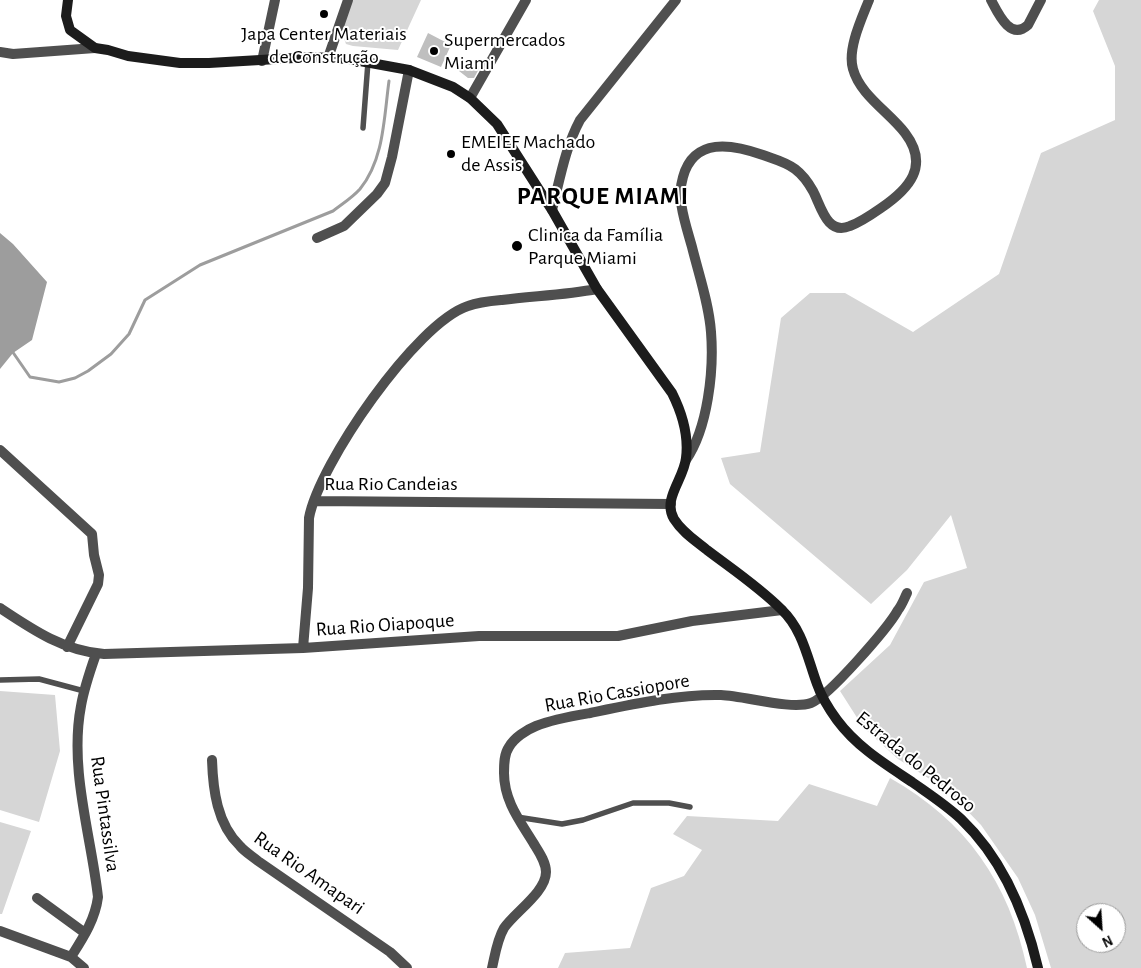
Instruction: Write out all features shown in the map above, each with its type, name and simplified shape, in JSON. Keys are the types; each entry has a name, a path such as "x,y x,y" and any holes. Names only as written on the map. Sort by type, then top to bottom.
{"main road":[{"path":"68,0 66,16 70,30 95,48 128,56 180,63 209,64 328,58 368,62 409,70 453,87 470,98 497,124 552,210 597,289 672,393 684,422 687,446 686,460 672,495 671,504"},
{"name":"Estrada do Pedroso","path":"671,504 673,518 685,532 782,610 800,636 817,684 838,721 860,744 960,818 992,855 1005,876 1022,912 1038,968"}],"street":[{"path":"262,60 275,0"},
{"path":"328,58 348,0"},
{"path":"470,98 526,0"},
{"path":"552,210 565,155 580,120 676,0"},
{"path":"686,460 694,448 702,428 711,355 711,331 684,214 681,194 682,178 688,164 700,152 716,146 735,146 782,162 795,169 806,179 827,221 840,229 848,228 865,219 898,197 908,187 913,177 915,165 912,144 905,133 865,91 852,69 851,56 854,43 869,0"},
{"path":"991,0 1006,25 1018,30 1028,26 1041,0"},
{"path":"0,52 13,54 95,48"},
{"path":"317,238 344,226 377,194 385,183 389,172 409,70"},
{"name":"Rua Rio Candeias","path":"597,289 520,297 468,306 452,313 437,324 410,351 375,394 334,460 314,502 671,504"},
{"path":"0,450 92,534 94,555 99,575 98,584 67,647"},
{"path":"303,648 308,588 309,518 314,502"},
{"path":"823,697 889,624 907,593"},
{"name":"Rua Rio Oiapoque","path":"0,608 49,640 67,647 96,654 303,648 479,636 618,636 692,621 782,610"},
{"name":"Rua Pintassilva","path":"71,957 85,933 96,908 98,897 78,760 79,723 84,691 96,654"},
{"name":"Rua Rio Cassiopore","path":"492,968 503,931 539,890 545,880 546,872 541,855 517,817 505,791 505,756 509,747 519,736 541,724 608,709 688,696 723,695 796,705 811,703 823,697"},
{"name":"Rua Rio Amapari","path":"212,760 213,783 218,806 226,828 239,846 390,952 407,968"},
{"path":"37,898 85,933"},
{"path":"0,931 71,957 84,968"}],"lane":[{"path":"363,128 368,62"},
{"path":"0,680 39,679 84,691"},
{"path":"517,817 562,824 584,820 633,803 669,802 690,807"}],"shaded area":[{"path":"352,0 421,0 398,50 346,44 344,27"},
{"path":"1099,0 1141,0 1141,968 1051,968 1035,915 1018,878 981,825 947,790 898,759 863,727 840,691 890,645 924,582 967,568 951,515 907,570 871,604 730,484 721,458 760,452 781,318 810,293 845,293 913,332 999,274 1041,153 1115,120 1115,66 1093,11"},
{"path":"0,233 13,244 47,282 32,340 13,353 0,369"},
{"path":"0,691 55,695 60,751 39,822 0,810"},
{"path":"890,778 917,795 941,814 962,834 980,857 996,881 1009,908 1027,968 558,968 565,953 630,948 651,888 684,876 702,850 673,834 687,816 778,821 809,784 877,806"},
{"path":"0,822 31,831 2,914 0,914"}],"building":[{"name":"Supermercados Miami","path":"428,33 451,45 441,67 417,57"},
{"path":"464,61 480,67 474,78 468,78 459,71"}],"waterway":[{"path":"12,351 30,377 59,382 75,378 111,354 129,334 145,300 200,265 333,211 360,189 374,165 382,138 389,81"}],"place":[{"name":"Japa Center Materiais de Construção","path":"324,14"},
{"name":"Supermercados Miami","path":"434,51"},
{"name":"EMEIEF Machado de Assis","path":"451,154"},
{"name":"Clinica da Família Parque Miami","path":"517,246"}],"district":[{"name":"PARQUE MIAMI","path":"603,196"}]}
